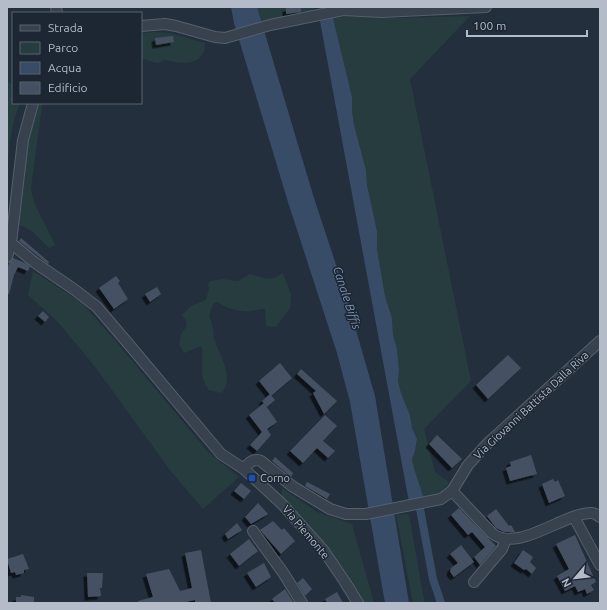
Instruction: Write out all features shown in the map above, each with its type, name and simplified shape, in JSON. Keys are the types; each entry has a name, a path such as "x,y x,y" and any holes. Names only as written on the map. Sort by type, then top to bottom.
{"street":[{"path":"142,26 165,24 215,37 232,37 270,25 343,10 382,12 408,9 486,7"},
{"path":"7,257 11,243 22,140 33,104"},
{"name":"Via Piemonte","path":"11,243 34,262 97,307 221,454 244,469 282,504 324,551 358,603"},
{"name":"Via Giovanni Battista Dalla Riva","path":"244,469 251,461 255,459 261,461 292,486 330,509 346,514 366,514 441,499 452,491 468,465 487,444 600,341"},
{"path":"452,491 492,533 497,537 506,539 533,534 584,514 593,513 600,517"},
{"path":"574,517 600,565"},
{"path":"253,531 284,574 302,603"},
{"path":"474,582 502,549 506,539"}],"green space":[{"path":"257,7 313,7 313,10 261,22"},
{"path":"352,16 397,18 470,16 410,79 471,381 424,429 435,472 449,482 446,491 424,499 413,465 412,459 417,439 412,428 410,415 398,381 399,370 397,349 393,335 392,318 385,296 377,249 377,231 367,185 366,170 354,125 352,97 333,18"},
{"path":"142,33 170,33 205,43 205,49 200,58 186,63 165,60 157,63 142,59"},
{"path":"7,82 12,84 12,104 20,104 12,128 7,172"},
{"path":"36,104 43,104 31,188 35,203 55,245 49,248 32,231 16,223 26,131"},
{"path":"33,271 82,303 208,452 239,477 203,509 170,470 96,368 58,322 28,295"},
{"path":"283,273 291,295 290,308 276,327 266,326 265,309 238,311 217,302 213,304 209,316 216,345 225,366 227,379 226,386 222,393 209,390 205,384 202,374 201,346 184,353 179,345 181,334 186,327 187,322 182,315 191,306 206,300 209,288 208,284 210,281 223,279 238,281 250,274 270,279"},
{"path":"282,488 317,512 352,524 374,603 361,603 282,500"},
{"path":"409,514 425,603 413,603 396,515"}],"water":[{"path":"231,7 257,7 313,195 345,292 375,396 409,603 385,603 350,402 337,353 288,202 234,23"},
{"path":"333,18 352,97 354,125 366,170 367,185 377,231 377,249 385,296 392,318 393,335 397,349 399,370 398,381 410,415 412,428 417,439 412,459 424,499 409,502 320,21"}],"building":[{"path":"286,8 301,8 301,12 286,14"},
{"path":"173,36 174,42 156,45 155,38"},
{"path":"21,238 49,262 48,264 19,241"},
{"path":"13,258 30,267 28,271 18,267 14,275 9,294 7,294 7,269"},
{"path":"116,276 120,281 118,283 128,299 114,309 99,288"},
{"path":"157,287 161,294 150,302 145,294"},
{"path":"43,311 49,317 45,322 38,316"},
{"path":"508,355 521,368 488,399 476,385"},
{"path":"280,363 292,378 271,396 259,381"},
{"path":"301,369 337,401 324,414 313,393 316,391 297,374"},
{"path":"270,394 275,400 267,407 262,401"},
{"path":"264,403 277,422 267,429 271,435 257,451 250,445 262,432 249,415"},
{"path":"325,415 337,426 323,441 335,451 328,458 317,448 303,463 290,451"},
{"path":"437,435 462,459 452,468 429,444"},
{"path":"531,455 537,474 510,481 506,468 511,466 510,462"},
{"path":"275,457 293,473 291,477 272,461"},
{"path":"553,479 555,482 558,480 565,496 549,503 542,484"},
{"path":"307,482 330,494 327,499 305,486"},
{"path":"241,483 251,491 244,499 234,491"},
{"path":"258,503 268,514 251,524 245,517"},
{"path":"459,508 496,546 480,565 474,557 485,547 472,532 468,535 451,515"},
{"path":"496,509 509,526 511,525 515,532 504,532 496,528 487,516"},
{"path":"273,521 282,530 284,528 295,541 281,554 260,530"},
{"path":"237,523 242,530 228,539 225,534"},
{"path":"575,535 596,582 591,585 594,590 587,594 585,589 578,592 575,586 565,591 557,576 569,569 556,544"},
{"path":"249,539 258,551 239,566 230,554"},
{"path":"461,545 474,562 454,577 450,572 451,568 458,563 450,554"},
{"path":"201,550 211,603 195,603 195,600 181,603 139,603 138,601 153,597 146,574 169,569 180,591 192,588 185,553"},
{"path":"523,550 533,557 530,562 536,568 532,574 514,563"},
{"path":"23,554 29,569 24,570 24,573 16,575 15,572 11,573 7,559"},
{"path":"264,563 271,577 256,587 247,573"},
{"path":"87,573 103,573 102,588 100,588 101,596 88,597"},
{"path":"303,578 312,589 305,596 297,583"},
{"path":"285,589 294,603 275,603 272,599"},
{"path":"337,592 343,603 327,603 325,599"},
{"path":"21,595 34,597 34,603 16,603 16,597 21,597"}],"waterway":[{"path":"418,498 433,579 441,603"}],"place":[{"name":"Corno","path":"252,478"}],"water label":[{"name":"Canale Biffis","path":"347,298"}]}
